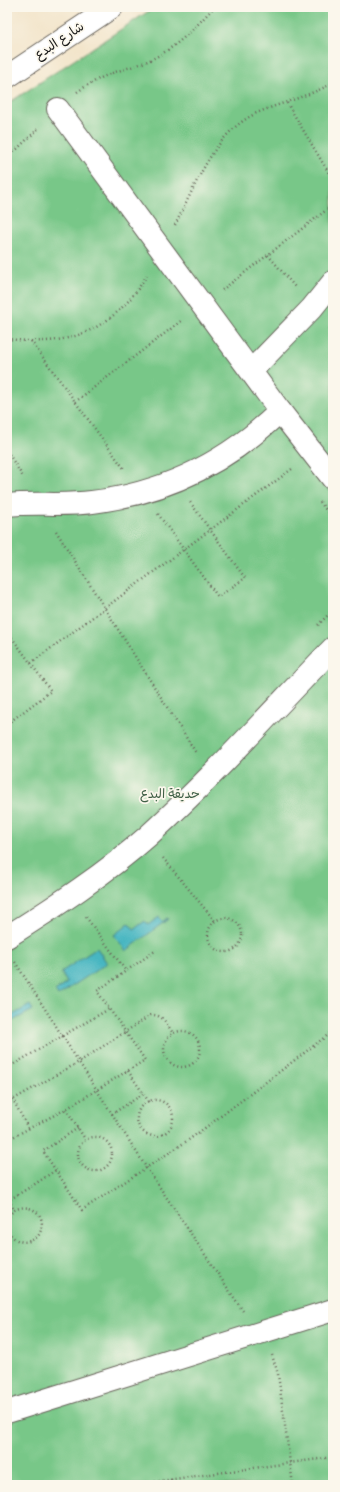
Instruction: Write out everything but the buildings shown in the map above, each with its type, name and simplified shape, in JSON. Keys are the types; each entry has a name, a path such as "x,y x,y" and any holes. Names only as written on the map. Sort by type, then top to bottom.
{"street":[{"name":"شارع البدع","path":"7,77 112,7"},
{"path":"58,109 280,411 333,479"},
{"path":"251,371 312,308 333,282"},
{"path":"7,505 92,503 116,499 158,487 198,471 221,458 262,429 280,411"},
{"path":"7,936 71,895 147,837 210,776 333,648"},
{"path":"7,1412 333,1310"}],"path":[{"path":"7,156 22,144 75,94 94,81 151,59 168,49 186,37 214,7"},
{"path":"287,103 333,180"},
{"path":"7,451 210,776"},
{"path":"31,664 313,453"},
{"path":"316,627 333,610"},
{"path":"7,631 51,691 7,724"},
{"path":"190,758 201,747"},
{"path":"147,837 215,921"},
{"path":"221,918 227,918 233,919 239,923 243,936 242,942 233,951 227,953 215,949 210,944 208,932 210,926 215,921 221,918"},
{"path":"102,938 126,971"},
{"path":"7,1140 29,1130 66,1109 145,1060 97,991 155,951"},
{"path":"14,961 146,1168 270,1352 278,1374 292,1485"},
{"path":"7,1068 110,1009"},
{"path":"7,1103 79,1062 149,1016 155,1015 163,1019 173,1033"},
{"path":"187,1031 197,1040 199,1053 195,1060 190,1064 177,1066 171,1063 166,1057 164,1051 165,1044 173,1033 187,1031"},
{"path":"78,1128 44,1151 82,1210 146,1168 241,1101 333,1031"},
{"path":"128,1071 149,1102"},
{"path":"7,1088 29,1130"},
{"path":"112,1114 143,1094"},
{"path":"149,1102 162,1102 168,1106 171,1112 173,1119 171,1126 162,1135 148,1135 142,1131 138,1125 137,1118 139,1111 142,1106 149,1102"},
{"path":"66,1109 85,1139"},
{"path":"98,1136 109,1143 112,1149 112,1156 111,1162 107,1167 95,1172 83,1167 79,1162 77,1156 78,1149 80,1143 85,1139 98,1136"},
{"path":"14,1210 8,1200 56,1170"},
{"path":"7,1224 10,1214 20,1207 33,1209 38,1213 41,1219 40,1232 37,1237 25,1242 18,1241 13,1238 7,1228"},
{"path":"131,1485 333,1457"},
{"path":"171,1479 172,1485"}],"green space":[{"name":"حديقة البدع","path":"155,7 333,7 333,1485 7,1485 7,104"}],"water":[{"path":"159,917 162,922 167,918 168,919 126,951 114,935 129,923 134,929 145,921 148,925"},
{"path":"97,948 107,963 58,996 55,991 67,983 61,972"},
{"path":"30,1005 33,1010 7,1024 7,1009 11,1016"}]}
